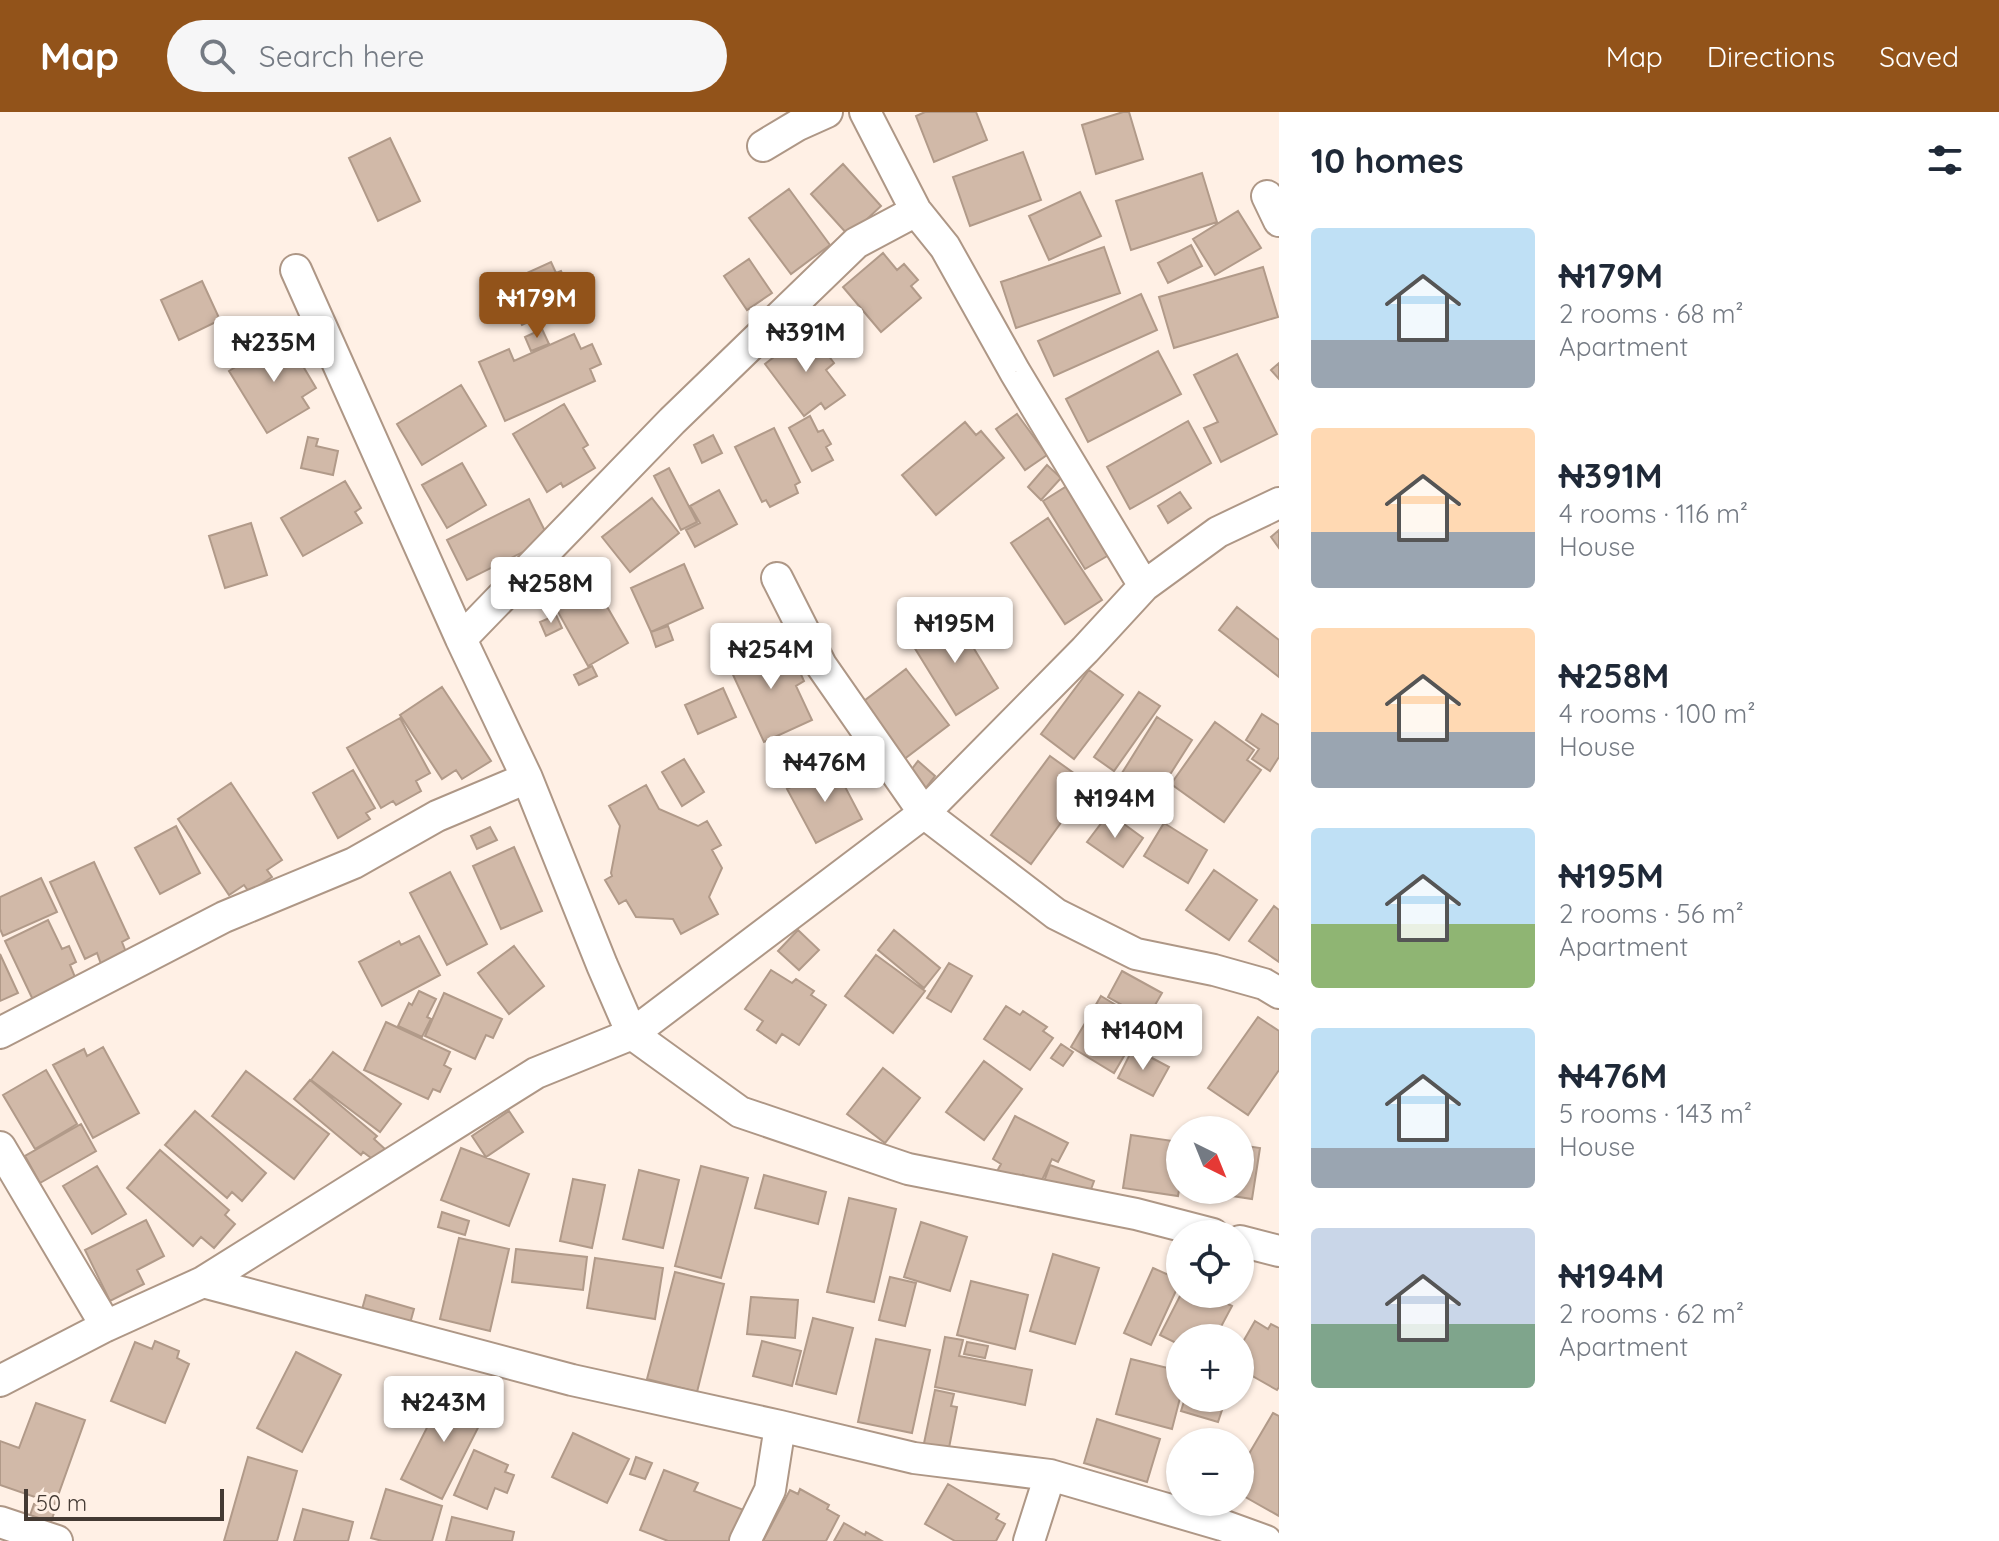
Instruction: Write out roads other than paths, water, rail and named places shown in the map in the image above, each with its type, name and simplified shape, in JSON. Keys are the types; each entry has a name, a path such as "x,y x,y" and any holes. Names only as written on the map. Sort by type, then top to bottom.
{"street":[{"path":"763,146 827,112"},
{"path":"865,112 916,211 945,247 1015,372 1144,586"},
{"path":"461,639 672,421 856,243 916,211"},
{"path":"296,270 461,639 527,778 632,1034 740,1112 908,1169 1166,1222"},
{"path":"0,1381 106,1326 203,1282 536,1073 632,1034 924,813 1144,586 1218,532 1279,503"},
{"path":"777,578 821,665 924,813 1069,921 1136,954 1214,970 1264,984 1279,993"},
{"path":"0,1033 224,917 354,863 437,816 527,778"},
{"path":"0,1147 106,1326"},
{"path":"1254,1245 1279,1251"},
{"path":"203,1282 572,1380 914,1458 1050,1475 1222,1525 1266,1541"},
{"path":"745,1541 770,1490 780,1426"},
{"path":"1029,1541 1050,1475"},
{"path":"0,1522 57,1541"}]}
